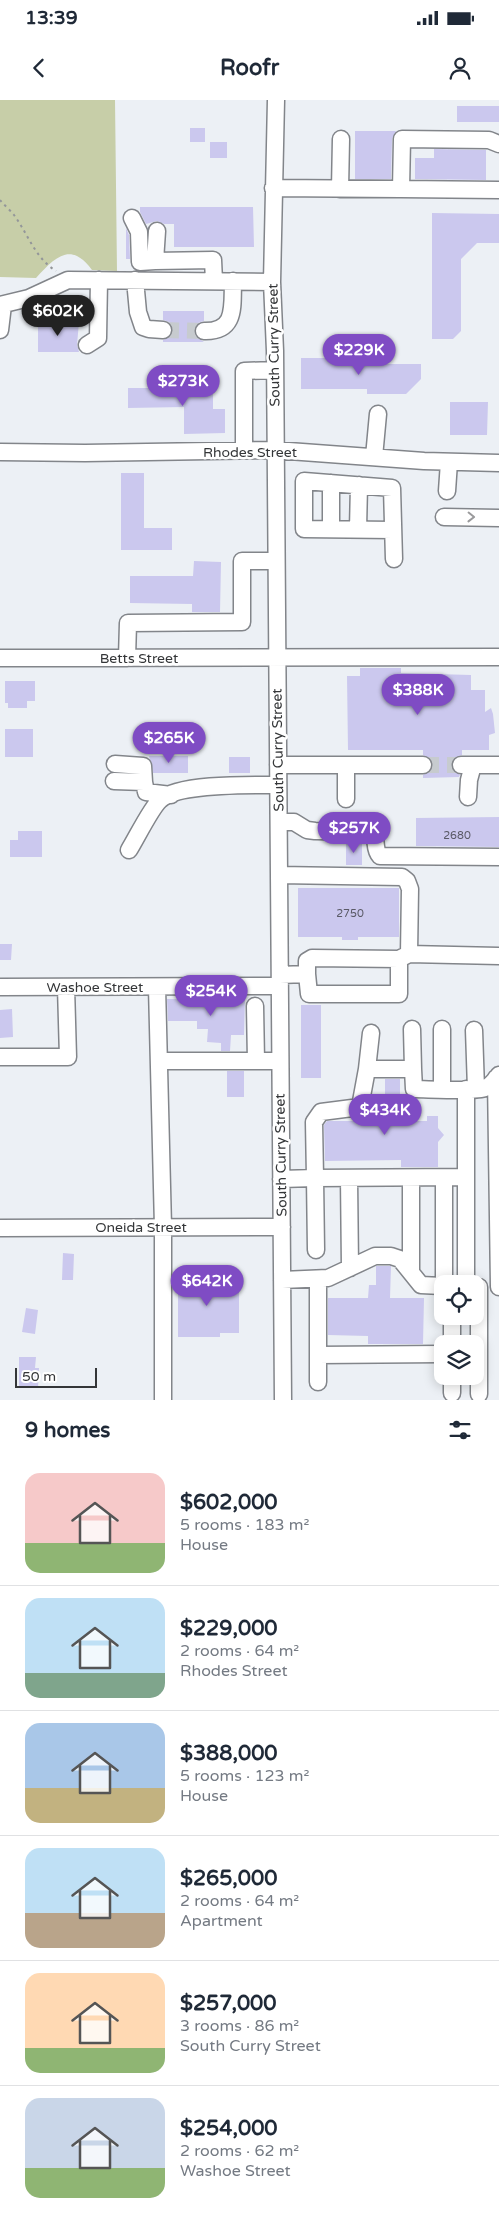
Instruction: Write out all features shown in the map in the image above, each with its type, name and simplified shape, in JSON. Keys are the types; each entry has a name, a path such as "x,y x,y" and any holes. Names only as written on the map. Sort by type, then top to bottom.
{"street":[{"name":"South Curry Street","path":"276,100 272,282 275,370 283,1400"},
{"path":"340,189 341,139"},
{"path":"401,189 402,139 489,140 499,144"},
{"path":"273,188 499,190"},
{"path":"132,218 139,232 140,262 213,260 214,281"},
{"path":"155,261 157,231"},
{"path":"0,330 2,305 29,298 68,280 272,282"},
{"path":"87,345 98,338 99,280"},
{"path":"135,280 138,312 144,327 163,330"},
{"path":"204,331 216,332 225,326 232,316 233,281"},
{"path":"244,450 244,372 275,370"},
{"path":"374,457 378,414"},
{"name":"Rhodes Street","path":"0,452 85,453 275,450 449,462 499,463"},
{"path":"447,492 449,462"},
{"path":"393,530 304,529 304,481 392,488 394,559"},
{"path":"331,483 331,529"},
{"path":"358,530 359,485"},
{"path":"444,517 499,518"},
{"path":"127,658 128,623 242,622 242,561 276,561"},
{"name":"Betts Street","path":"0,658 499,657"},
{"path":"115,764 143,766 146,792 171,795"},
{"path":"278,765 423,765"},
{"path":"346,765 346,799"},
{"path":"468,797 469,780 467,765 499,765"},
{"path":"114,781 144,782"},
{"path":"128,850 160,800 171,795 198,787 278,785"},
{"path":"279,822 294,822 307,830 315,831 372,832 375,836 375,850 380,856 499,857"},
{"path":"279,875 402,877 407,881 410,889 404,956 399,994 308,994 307,961 309,959 404,956 499,956"},
{"name":"Washoe Street","path":"0,987 158,987 279,981 307,974"},
{"path":"0,1057 68,1057 66,987"},
{"path":"158,987 163,1227 163,1400"},
{"path":"255,1006 256,1061"},
{"path":"412,1029 414,1089 484,1089 498,1076"},
{"path":"442,1029 442,1089"},
{"path":"472,1275 466,1174 474,1030"},
{"path":"316,1250 314,1122 321,1112 360,1107 371,1033"},
{"path":"159,1062 280,1061"},
{"path":"367,1069 413,1069"},
{"path":"484,1286 499,1287 498,1076"},
{"path":"281,1179 464,1178 466,1174"},
{"path":"350,1178 350,1268"},
{"path":"411,1178 411,1270"},
{"path":"443,1275 444,1178"},
{"name":"Oneida Street","path":"0,1228 282,1227"},
{"path":"282,1280 328,1278 375,1256 391,1256 400,1259 421,1284 434,1285"},
{"path":"318,1279 318,1382"},
{"path":"475,1325 479,1394"},
{"path":"318,1355 434,1354"},
{"path":"452,1385 452,1393"}],"path":[{"path":"0,200 14,215 38,255 47,266 68,280"}],"green space":[{"path":"0,100 115,100 117,271 92,270 84,261 70,254 63,255 57,259 36,278 0,277"}],"building":[{"path":"457,106 499,106 499,122 457,122"},
{"path":"190,128 205,128 205,142 190,142"},
{"path":"355,131 396,131 392,139 391,179 355,179"},
{"path":"210,142 227,142 227,158 210,158"},
{"path":"434,149 486,150 486,180 415,179 415,158 434,158"},
{"path":"140,207 253,207 254,247 174,247 174,224 164,224 157,221 146,224 140,212"},
{"path":"432,213 499,214 499,243 477,243 461,259 461,331 453,339 432,339"},
{"path":"126,228 129,235 130,259 126,259"},
{"path":"163,311 204,311 204,321 198,323 194,331 196,337 204,342 163,342 163,340 171,336 173,330 169,322 163,320"},
{"path":"38,322 79,322 77,345 79,352 38,352"},
{"path":"301,358 367,358 367,364 421,364 421,379 406,394 367,394 367,389 301,389"},
{"path":"128,388 213,388 213,409 225,409 225,433 184,434 184,407 128,408"},
{"path":"450,402 488,402 487,435 450,435"},
{"path":"121,473 144,473 144,528 172,528 172,550 121,550"},
{"path":"194,561 221,562 220,612 192,612 192,604 130,603 130,576 193,576"},
{"path":"360,668 401,668 401,673 471,675 471,690 485,690 485,712 491,708 493,714 495,733 489,735 489,750 462,750 462,755 456,757 451,765 453,770 460,775 459,777 423,778 423,775 431,770 433,765 431,760 423,755 423,750 348,750 347,676 360,676"},
{"path":"5,681 35,681 35,701 27,701 27,708 8,708 8,703 5,703"},
{"path":"5,729 33,729 33,757 5,757"},
{"path":"149,756 188,756 188,773 153,773"},
{"path":"229,757 250,757 250,773 229,773"},
{"path":"499,817 499,847 416,846 416,818"},
{"path":"18,831 42,831 42,857 10,857 10,840 18,840"},
{"path":"346,842 362,842 362,865 346,865"},
{"path":"298,888 399,888 399,937 358,937 358,940 342,940 342,937 298,937"},
{"path":"0,944 12,944 11,960 0,960"},
{"path":"167,999 245,1000 244,1035 231,1035 230,1051 221,1051 221,1043 207,1042 208,1029 197,1029 197,1021 168,1021"},
{"path":"301,1005 321,1005 321,1078 301,1078"},
{"path":"12,1009 13,1037 0,1038 0,1010"},
{"path":"227,1071 244,1071 244,1097 227,1097"},
{"path":"385,1079 400,1079 400,1121 427,1121 427,1116 438,1116 438,1128 444,1135 438,1142 438,1167 401,1167 401,1160 325,1161 324,1125 327,1121 375,1121 375,1099 385,1099"},
{"path":"63,1253 74,1254 73,1280 62,1280"},
{"path":"376,1266 391,1266 390,1298 424,1298 423,1344 368,1344 368,1336 328,1335 328,1298 368,1298 369,1285 376,1285"},
{"path":"178,1276 219,1277 219,1281 239,1281 239,1333 220,1333 220,1337 178,1337"},
{"path":"26,1308 38,1310 35,1334 22,1332"},
{"path":"19,1357 36,1357 35,1368 39,1368 38,1388 19,1388"}],"tunnel":[{"path":"163,330 204,331"},
{"path":"423,765 461,765"}]}
